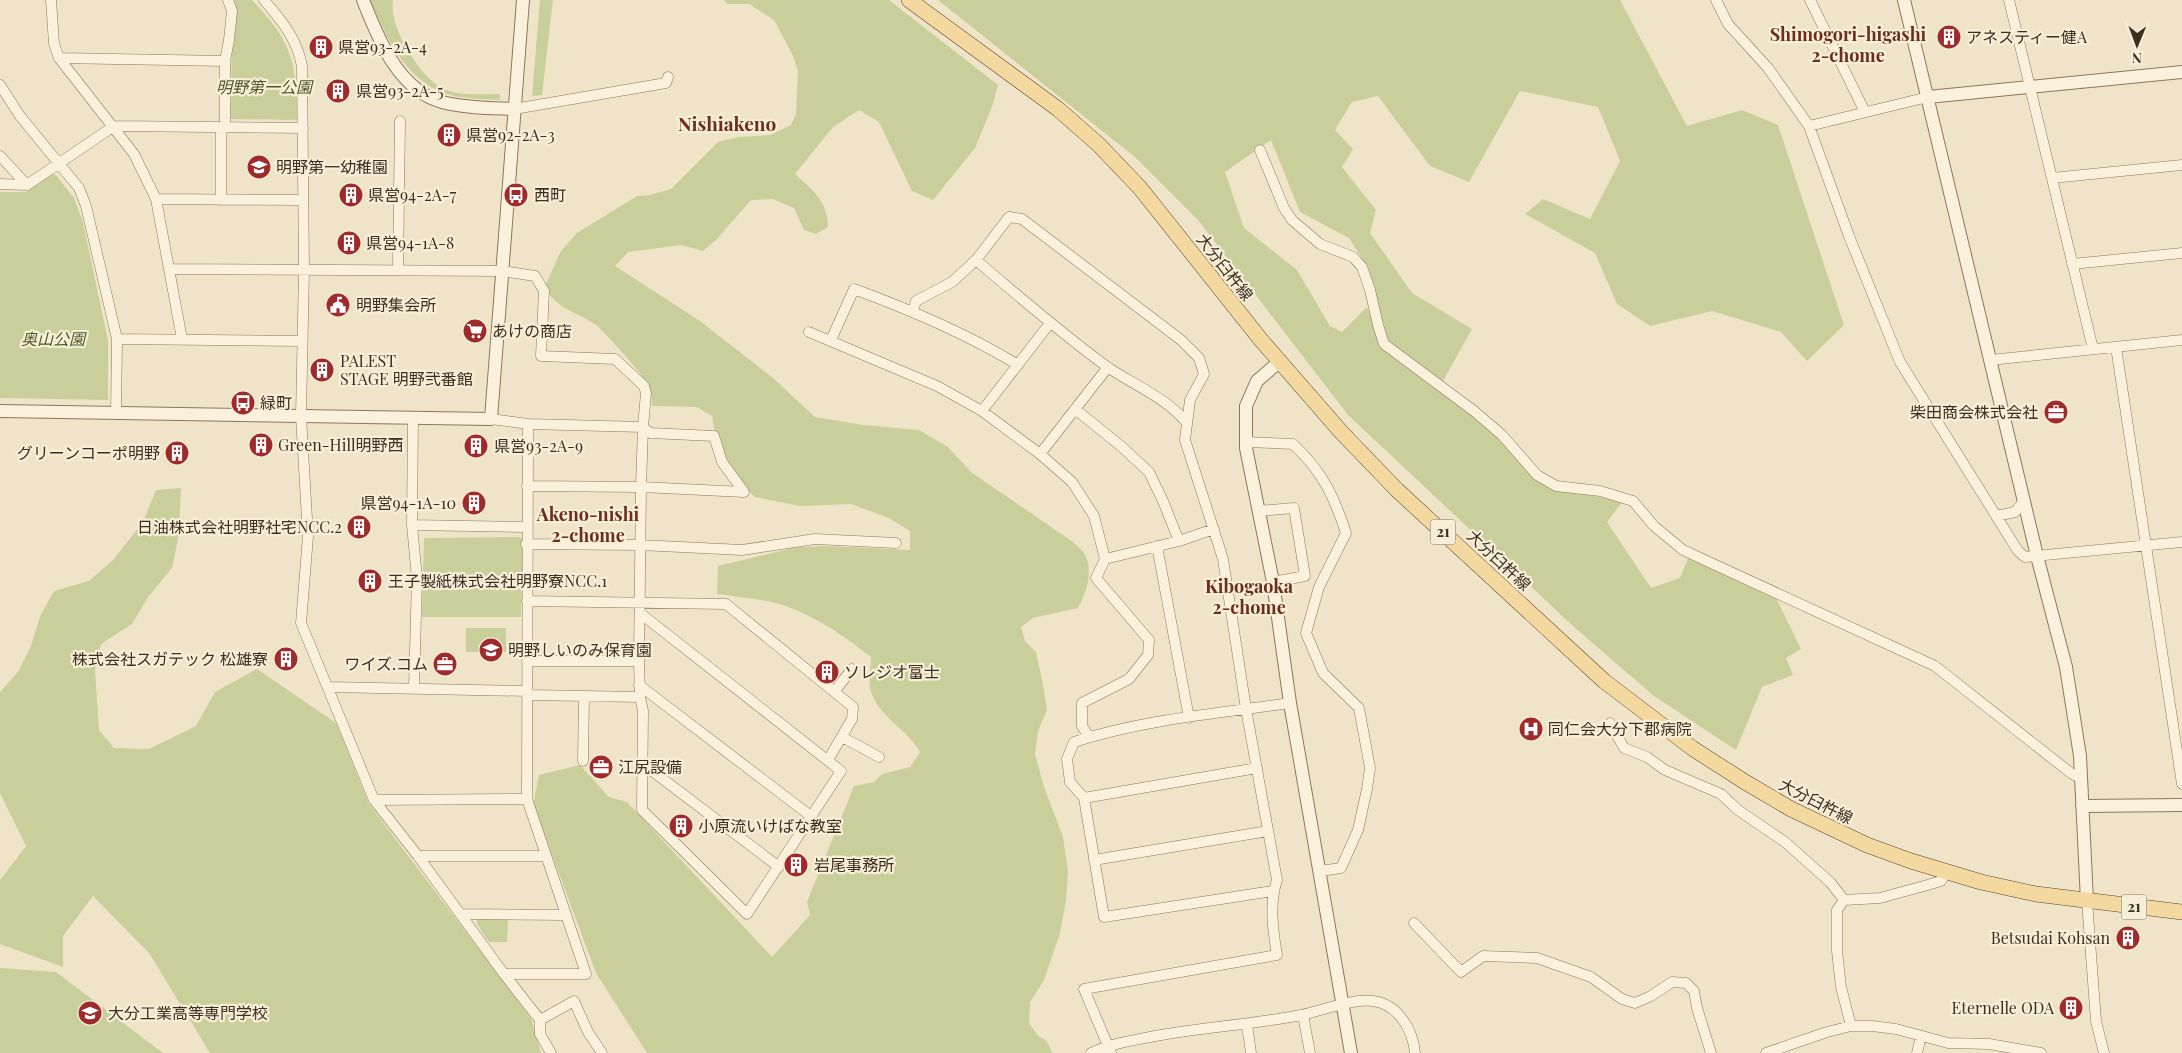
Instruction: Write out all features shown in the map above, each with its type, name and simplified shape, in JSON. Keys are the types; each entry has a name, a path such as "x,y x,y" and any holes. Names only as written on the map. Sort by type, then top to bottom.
{"main road":[{"name":"大分臼杵線","path":"909,0 1058,109 1099,144 1140,188 1243,318 1342,433 1397,490 1562,644 1638,708 1692,748 1791,809 1867,845 1947,872 2007,888 2087,901 2182,912"},
{"name":"大分臼杵線","path":"2087,901 2182,902"}],"street":[{"path":"51,0 52,32 59,58 134,154 156,199 182,339"},
{"path":"220,200 225,61 232,11 228,0"},
{"path":"264,0 293,36 299,49 303,84 302,200 304,270 301,416 308,536 301,623 374,800 540,1020 540,1034 551,1053"},
{"path":"363,0 393,63 404,77 418,89 442,102 514,109 666,83 668,77"},
{"path":"491,419 522,0"},
{"path":"1716,0 1728,24 1768,68 1809,126 1849,236 1900,362 2018,551 2026,557 2182,542"},
{"path":"1810,0 1865,112"},
{"path":"1904,0 2037,556 2066,668 2079,747 2087,901 2096,1021 2104,1053"},
{"path":"2009,0 2093,349"},
{"path":"59,58 225,61"},
{"path":"1809,126 1928,97 2182,72"},
{"path":"0,85 20,116 79,188 86,206 117,339 116,413"},
{"path":"398,270 400,121"},
{"path":"0,184 27,185 114,126 303,128"},
{"path":"1260,150 1284,208 1292,220 1320,244 1353,257 1362,267 1384,344 1442,386 1488,423 1502,435 1537,475 1556,486 1600,491 1633,501 1654,526 1683,550 1935,666 2072,774 2081,778"},
{"path":"0,156 27,185"},
{"path":"2052,178 2182,166"},
{"path":"156,199 302,200"},
{"path":"913,311 916,301 952,282 976,260 1009,217 1022,219 1181,340 1199,358 1204,374 1190,400 1185,440 1223,559 1246,709 1276,880 1273,891 1273,932 1276,955 1084,989 1110,1049"},
{"path":"2072,264 2182,252"},
{"path":"976,260 1050,323 1108,367 1177,410 1187,422"},
{"path":"170,268 502,271 535,276 544,291 541,356 615,359 644,386 646,393 641,488 639,661 642,711 642,810 747,914 841,771 640,613"},
{"path":"831,340 854,288 913,311 992,349 1018,364"},
{"path":"982,411 1050,323"},
{"path":"809,332 937,386 982,411 1040,454 1072,482 1094,516 1105,559 1096,578 1150,640 1148,655 1129,679 1082,703 1082,726 1088,737"},
{"path":"117,339 302,341"},
{"path":"1990,360 2182,340"},
{"path":"2116,347 2182,784"},
{"path":"1280,361 1257,382 1246,406 1246,442 1273,582 1290,703 1344,1004 1351,1053"},
{"path":"1040,454 1108,367"},
{"path":"1075,409 1122,447 1148,472 1163,501 1178,541"},
{"path":"0,411 491,419 528,424 643,427 650,433 714,436 722,462 744,492 527,486"},
{"path":"413,418 412,525 417,578 414,688"},
{"path":"504,974 586,974 564,915 526,799 528,424"},
{"path":"1246,442 1294,444 1321,474 1335,499 1346,533 1319,587 1306,633 1323,673 1359,708 1370,768 1358,830 1341,868 1320,871"},
{"path":"1996,516 2015,512 2024,501"},
{"path":"1259,511 1294,508 1305,576 1273,582"},
{"path":"412,525 526,527"},
{"path":"1105,559 1178,541 1214,528"},
{"path":"526,544 640,545 742,550 815,539 896,543"},
{"path":"1157,546 1189,718"},
{"path":"527,601 640,601 726,604 853,707 852,719 828,760"},
{"path":"527,661 639,661"},
{"path":"834,692 852,669"},
{"path":"639,685 812,817"},
{"path":"328,687 527,691 530,695 640,697"},
{"path":"583,761 584,696"},
{"path":"1273,891 1104,917 1084,798 1070,782 1068,759 1074,742 1088,737 1120,729 1290,703"},
{"path":"1610,723 1624,748 1647,757 1665,770 1721,794 1738,810 1785,842 1830,882 1844,900"},
{"path":"842,737 879,757"},
{"path":"643,764 779,867"},
{"path":"1084,798 1257,768"},
{"path":"374,800 526,799"},
{"path":"2082,806 2182,805"},
{"path":"1094,860 1268,831"},
{"path":"418,856 544,856"},
{"path":"1844,900 1880,898 1941,881 1947,872"},
{"path":"1844,900 1837,910 1837,951 1841,987 1851,1026"},
{"path":"461,914 564,915"},
{"path":"1414,923 1462,972 1483,956 1537,958 1591,977 1622,999 1635,1003 1651,996 1672,982 1686,983 1694,991 1697,1008 1711,1053"},
{"path":"540,1020 574,1001 588,1032 602,1053"},
{"path":"1091,1053 1180,1031 1247,1024 1303,1015 1344,1004 1373,1001 1389,1007 1406,1022 1414,1043 1415,1053"},
{"path":"1303,1015 1310,1053"},
{"path":"1247,1024 1251,1053"},
{"path":"1766,1053 1827,1032 1851,1026 1896,1029 1967,1048 2041,1053"},
{"path":"1917,1053 1921,1036"}],"green space":[{"name":"明野第一公園","path":"235,0 252,0 276,28 284,41 296,83 297,120 231,119 232,7"},
{"path":"370,0 393,0 393,11 401,38 426,76 436,84 446,90 459,93 500,94 500,100 454,96 424,82 401,59 384,30"},
{"path":"540,0 553,0 542,95 532,96"},
{"path":"724,0 889,0 998,85 992,107 975,148 933,200 912,191 879,122 859,110 833,127 795,174 813,191 822,203 828,227 816,234 804,230 794,208 773,199 751,200 716,240 703,251 681,245 628,252 615,266 700,321 773,378 815,417 863,425 919,430 948,447 971,472 1073,542 1085,555 1089,576 1084,596 1078,608 1033,618 1021,627 1025,641 1036,652 1043,684 1047,710 1038,731 1035,754 1044,787 1063,837 1068,872 1066,900 1060,933 1044,980 1030,1002 1029,1023 1038,1036 1047,1041 1052,1053 647,1053 596,973 533,804 539,775 580,765 609,797 627,802 772,957 810,915 807,902 854,786 874,782 882,774 910,767 920,752 915,744 880,709 875,701 870,684 871,657 835,631 795,610 767,601 717,594 718,566 797,547 827,546 910,550 910,531 889,518 851,504 800,506 755,497 746,489 724,459 715,433 712,416 697,407 652,406 651,394 647,383 607,335 596,325 560,305 549,294 545,286 561,251 577,233 637,196 650,195 671,189 718,142 739,137 770,135 791,125 796,114 798,71 793,56 774,20 749,4 727,4"},
{"path":"938,0 1620,0 1687,126 1742,110 1778,125 1844,325 1807,361 1781,332 1712,311 1650,326 1617,304 1595,253 1525,214 1543,199 1590,219 1620,161 1598,107 1520,91 1469,182 1430,166 1378,96 1352,102 1335,130 1353,149 1342,167 1376,210 1370,233 1412,293 1472,329 1443,381 1387,340 1365,263 1349,238 1300,212 1271,140 1225,172 1244,228 1297,270 1330,326 1342,332 1367,307 1383,348 1472,413 1558,490 1623,501 1607,522 1651,588 1680,578 1689,556 1775,596 1801,649 1786,658 1793,675 1762,687 1736,750 1654,696 1574,627 1348,415 1198,220 1135,157"},
{"name":"奥山公園","path":"52,174 56,175 74,198 83,222 108,341 108,400 0,398 0,192 26,192"},
{"path":"181,488 179,534 172,568 148,597 132,624 101,644 95,670 99,730 114,748 149,749 196,726 215,692 257,669 336,723 369,804 531,1018 541,1053 210,1053 149,953 93,896 63,936 63,967 0,944 0,880 26,846 0,793 0,692 18,672 31,646 40,616 54,591 89,581 113,560 143,522 156,490"},
{"path":"519,537 523,539 521,617 422,617 424,538"},
{"path":"466,628 506,628 506,652 466,652"},
{"path":"477,917 508,919 507,942 489,942 477,924"},
{"path":"0,968 56,972 163,1053 0,1053"}],"place":[{"name":"アネスティー健A","path":"1949,37"},
{"name":"県営93-2A-4","path":"321,47"},
{"name":"県営93-2A-5","path":"338,91"},
{"name":"県営92-2A-3","path":"449,135"},
{"name":"明野第一幼稚園","path":"259,167"},
{"name":"県営94-2A-7","path":"351,195"},
{"name":"西町","path":"516,195"},
{"name":"県営94-1A-8","path":"349,243"},
{"name":"明野集会所","path":"338,305"},
{"name":"あけの商店","path":"475,331"},
{"name":"PALEST STAGE 明野弐番館","path":"322,370"},
{"name":"緑町","path":"243,403"},
{"name":"柴田商会株式会社","path":"2056,412"},
{"name":"Green-Hill明野西","path":"261,445"},
{"name":"県営93-2A-9","path":"476,446"},
{"name":"グリーンコーポ明野","path":"177,453"},
{"name":"県営94-1A-10","path":"474,503"},
{"name":"日油株式会社明野社宅NCC.2","path":"359,527"},
{"name":"王子製紙株式会社明野寮NCC.1","path":"370,581"},
{"name":"明野しいのみ保育園","path":"491,650"},
{"name":"株式会社スガテック 松雄寮","path":"286,659"},
{"name":"ワイズ.コム","path":"445,664"},
{"name":"ソレジオ富士","path":"827,672"},
{"name":"同仁会大分下郡病院","path":"1531,729"},
{"name":"江尻設備","path":"601,767"},
{"name":"小原流いけばな教室","path":"681,826"},
{"name":"岩尾事務所","path":"796,865"},
{"name":"Betsudai Kohsan","path":"2128,938"},
{"name":"Eternelle ODA","path":"2071,1008"},
{"name":"大分工業高等専門学校","path":"90,1013"}],"district":[{"name":"Shimogori-higashi 2-chome","path":"1848,45"},
{"name":"Nishiakeno","path":"727,124"},
{"name":"Akeno-nishi 2-chome","path":"588,525"},
{"name":"Kibogaoka 2-chome","path":"1249,597"}]}
